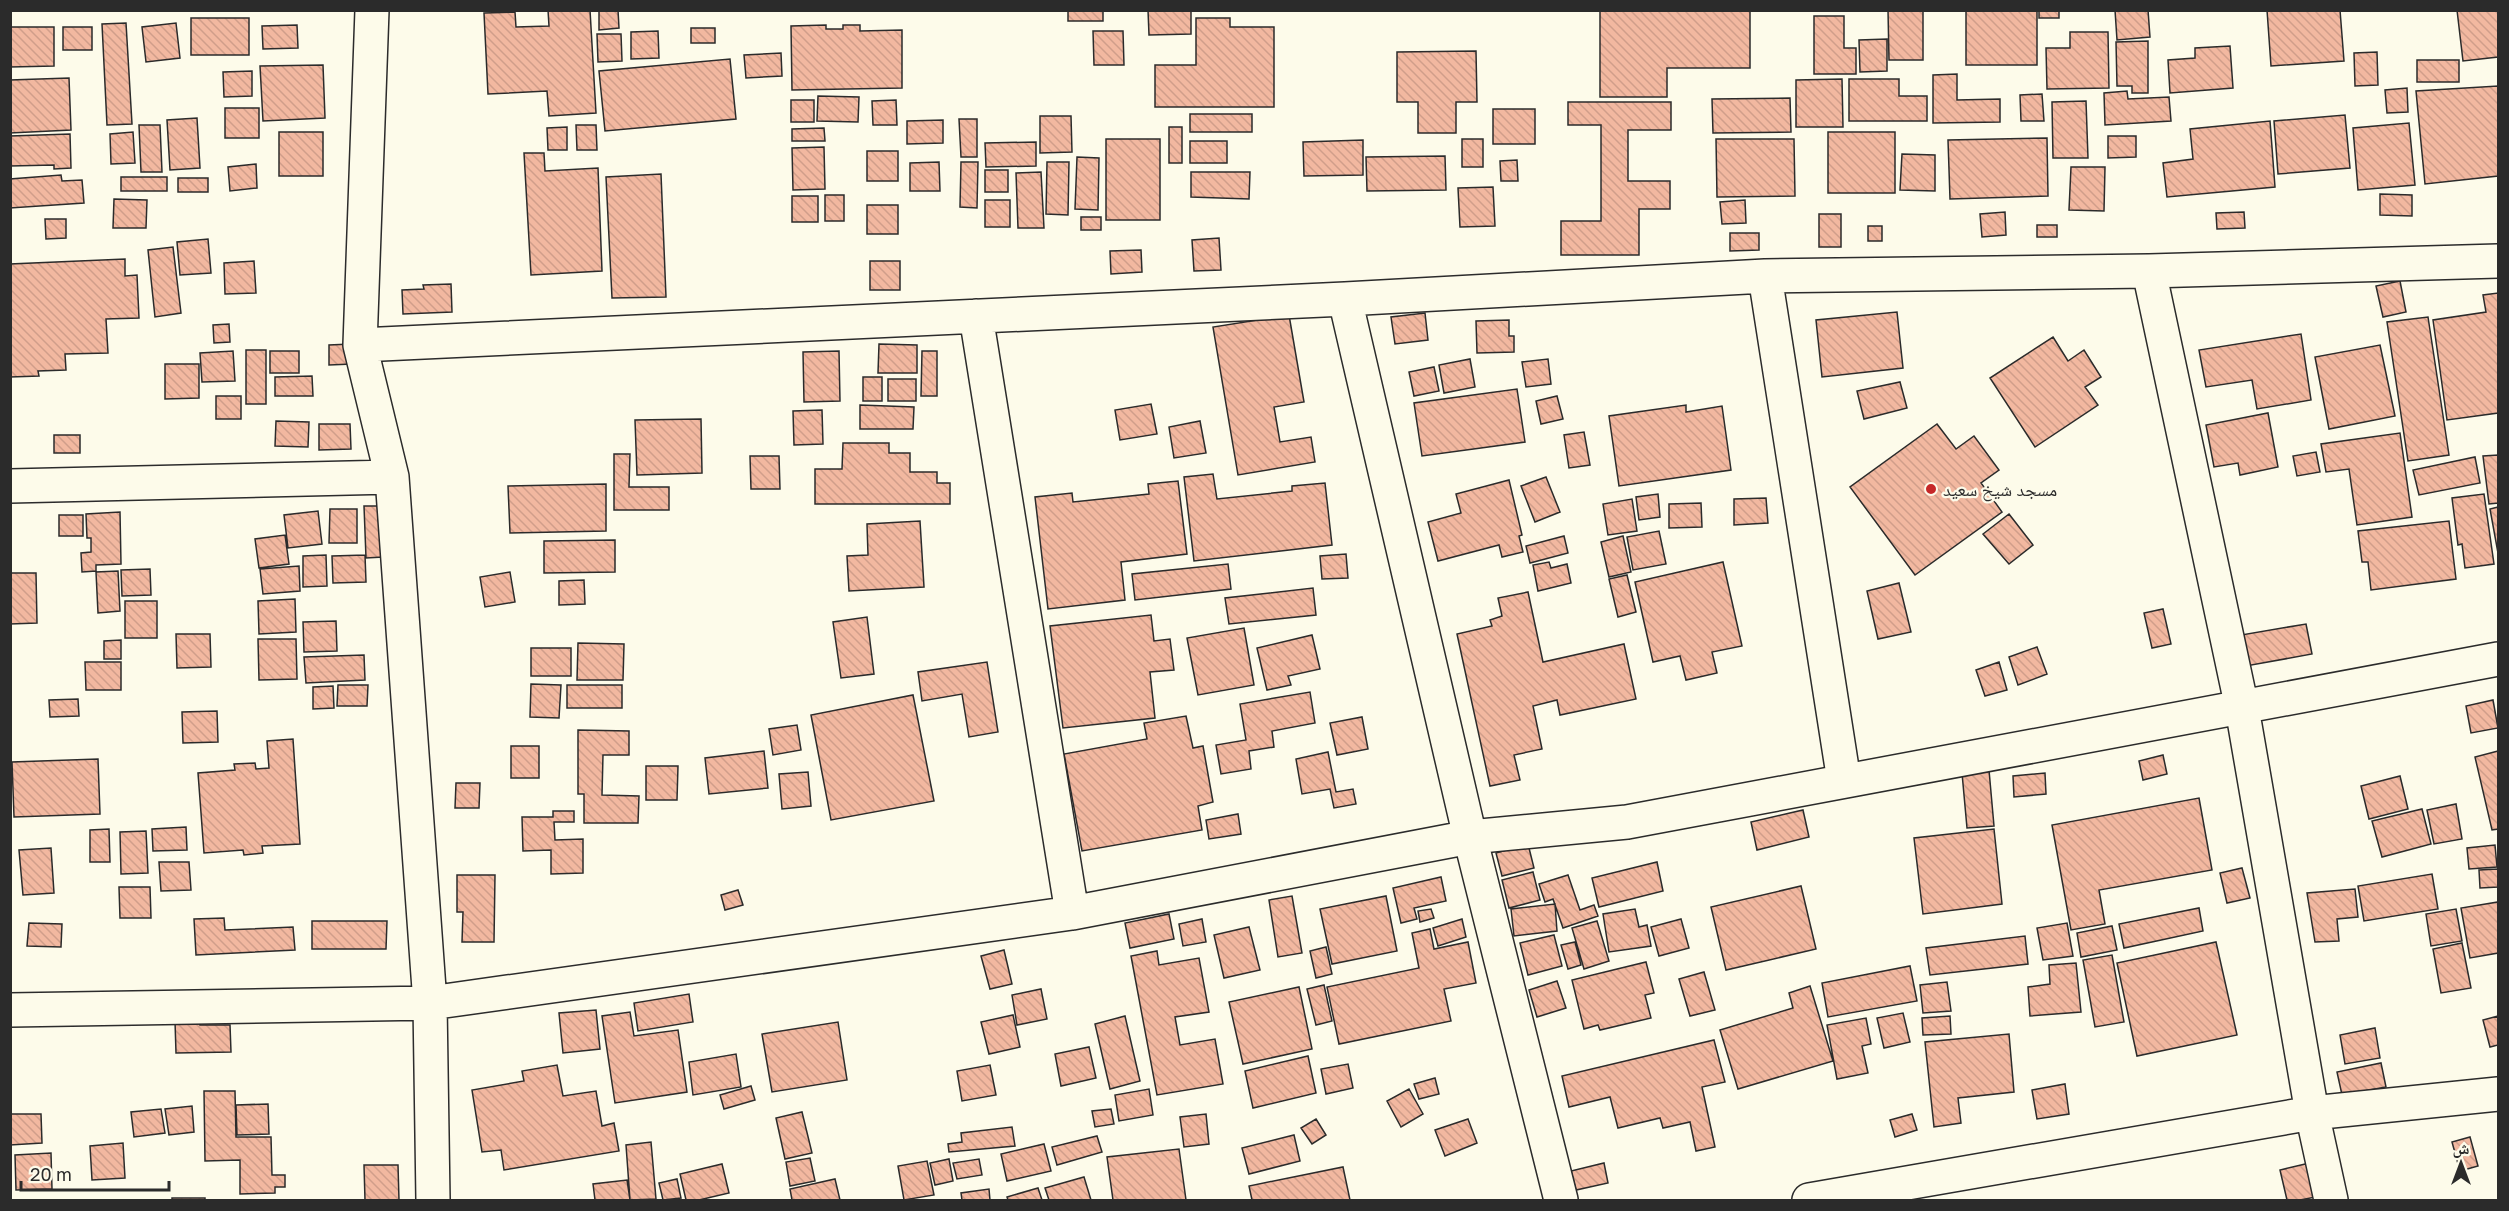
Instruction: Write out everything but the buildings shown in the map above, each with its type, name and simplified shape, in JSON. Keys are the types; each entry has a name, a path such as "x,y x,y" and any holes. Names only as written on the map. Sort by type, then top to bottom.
{"street":[{"path":"372,10 360,345 392,477 430,1003 433,1200"},
{"path":"360,345 1345,299 1765,276 2149,271 2499,261"},
{"path":"2149,271 2242,708 2312,1113 2331,1200"},
{"path":"1765,276 1844,781"},
{"path":"1345,299 1470,837 1561,1200"},
{"path":"976,316 1072,913"},
{"path":"10,486 392,477"},
{"path":"10,1010 430,1003 1072,913 1470,837 1627,822 2499,659"},
{"path":"1809,1200 2312,1113 2499,1094"}],"place":[{"name":"مسجد شيخ سعيد","path":"1931,489"}]}
